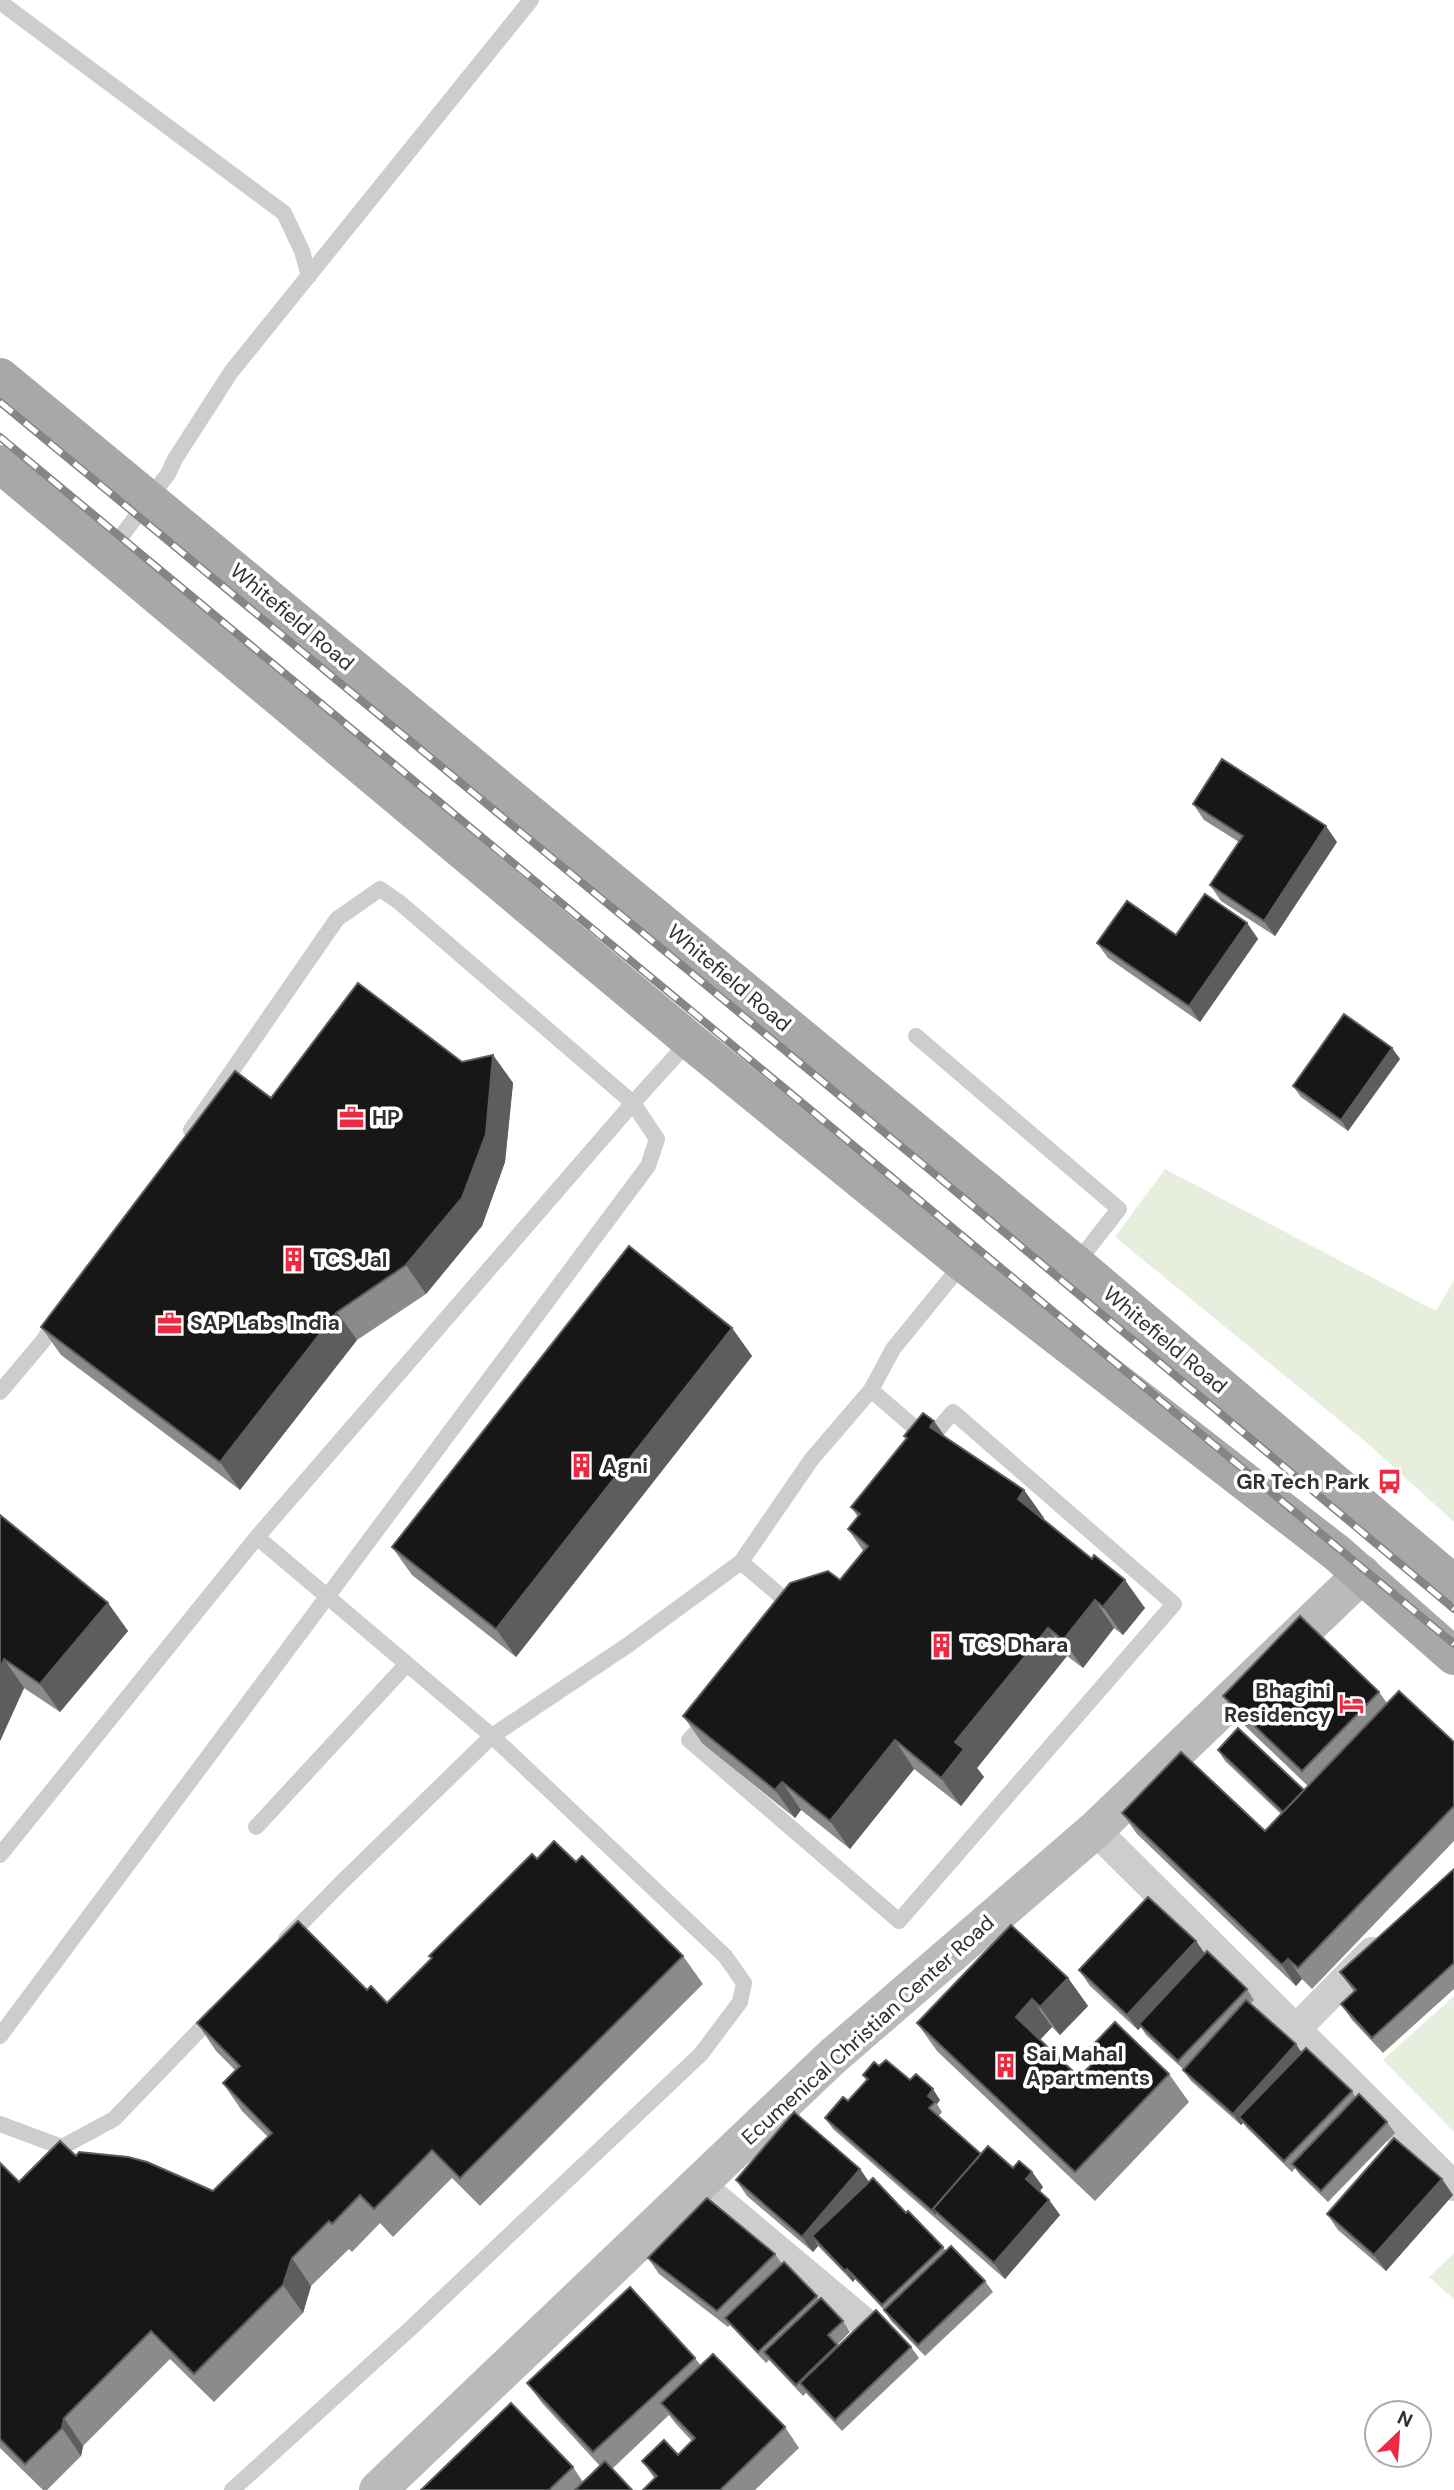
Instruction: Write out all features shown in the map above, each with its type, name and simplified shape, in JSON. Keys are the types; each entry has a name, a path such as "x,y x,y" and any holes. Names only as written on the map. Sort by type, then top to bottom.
{"main road":[{"name":"Whitefield Road","path":"0,377 1076,1264 1454,1584"},
{"path":"0,464 689,1040 963,1263 1362,1574 1454,1656"}],"street":[{"name":"Ecumenical Christian Center Road","path":"378,2490 832,2057 1095,1830 1362,1574"},
{"path":"1095,1830 1454,2186"},
{"path":"1297,2028 1395,1929"},
{"path":"699,2184 865,2323"}],"lane":[{"path":"108,554 167,474 231,372 531,0"},
{"path":"0,2 284,214 302,251 309,276"},
{"path":"0,2036 648,1167 657,1139 633,1103 399,902 380,889 337,919 186,1138"},
{"path":"916,1036 1119,1209 1076,1264"},
{"path":"0,1855 257,1537 689,1040"},
{"path":"275,1952 341,1883 492,1736 628,1646 741,1562 811,1460 871,1390 893,1349 963,1263"},
{"path":"0,1392 43,1341 66,1307"},
{"path":"715,1711 689,1740 899,1921 1174,1604 953,1412 929,1440 871,1390"},
{"path":"232,2490 411,2328 701,2054 740,2002 744,1983 725,1956 492,1736 257,1537"},
{"path":"741,1562 800,1613 791,1623"},
{"path":"256,1827 407,1664"},
{"path":"0,2124 62,2147 114,2119 228,2001"}],"green space":[{"path":"1165,1169 1436,1311 1454,1280 1454,1522 1366,1442 1115,1237"},
{"path":"1454,1996 1454,2132 1383,2060"},
{"path":"1454,2253 1454,2299 1429,2277"}],"building":[{"path":"1222,759 1326,826 1264,921 1210,885 1243,836 1193,804"},
{"path":"1205,894 1247,923 1189,1006 1097,943 1127,901 1176,935"},
{"name":"TCS Jal","path":"358,983 462,1062 493,1055 486,1134 462,1198 406,1265 337,1312 220,1462 41,1327 235,1071 271,1098"},
{"path":"1344,1014 1392,1048 1341,1120 1293,1086"},
{"name":"Agni","path":"629,1246 732,1328 496,1629 392,1547"},
{"name":"TCS Dhara","path":"923,1413 934,1421 930,1427 1024,1490 1018,1499 1092,1559 1094,1555 1125,1580 1103,1607 1095,1600 1063,1640 1048,1628 955,1742 964,1749 941,1778 895,1740 830,1821 782,1782 775,1790 683,1716 790,1583 828,1571 840,1580 868,1546 848,1529 860,1514 851,1507 907,1438 904,1436"},
{"path":"0,1515 108,1603 40,1684 4,1659 0,1669"},
{"path":"1300,1616 1379,1692 1302,1771 1223,1696"},
{"path":"1399,1691 1454,1742 1454,1806 1298,1968 1288,1959 1282,1965 1122,1813 1181,1752 1265,1831"},
{"path":"1238,1728 1304,1790 1283,1812 1218,1750"},
{"path":"554,1841 576,1862 582,1856 683,1956 460,2178 432,2150 374,2209 360,2195 332,2224 329,2221 292,2258 283,2285 194,2374 151,2331 64,2418 62,2428 25,2464 0,2439 0,2163 19,2182 60,2141 76,2156 79,2152 128,2157 147,2162 213,2191 272,2133 223,2083 240,2066 197,2023 298,1921 367,1990 371,1986 387,2003 432,1958 429,1956 532,1854 537,1859"},
{"path":"1454,1869 1454,1963 1372,2038 1341,2004 1356,1990 1340,1972"},
{"path":"1148,1897 1196,1941 1127,2015 1079,1970"},
{"name":"Sai Mahal Apartments","path":"1011,1925 1068,1978 1040,2007 1032,1999 1016,2017 1079,2077 1094,2062 1085,2053 1115,2022 1169,2074 1075,2172 917,2023"},
{"path":"1207,1951 1247,1989 1178,2061 1139,2024"},
{"path":"1246,2000 1296,2044 1233,2114 1183,2070"},
{"path":"1306,2048 1352,2091 1284,2161 1239,2117"},
{"path":"886,2060 910,2080 916,2074 933,2089 928,2096 935,2102 929,2108 981,2154 933,2209 936,2214 825,2118 843,2097 848,2101 868,2079 863,2075 874,2062 879,2066"},
{"path":"1359,2094 1387,2122 1321,2191 1292,2164"},
{"path":"794,2112 860,2169 802,2237 736,2180"},
{"path":"1394,2138 1442,2179 1374,2255 1327,2214"},
{"path":"988,2146 1013,2168 1019,2161 1032,2172 1026,2179 1049,2200 994,2263 933,2209"},
{"path":"873,2178 943,2247 882,2305 812,2236"},
{"path":"707,2198 775,2254 717,2311 648,2258"},
{"path":"951,2246 985,2281 918,2345 884,2310"},
{"path":"784,2262 817,2296 758,2352 725,2318"},
{"path":"630,2287 695,2358 593,2452 527,2383"},
{"path":"821,2298 843,2321 828,2335 837,2345 796,2385 764,2352"},
{"path":"876,2310 911,2347 835,2420 800,2383"},
{"path":"713,2354 785,2427 720,2490 643,2490 657,2476 642,2461 664,2440 678,2455 695,2438 661,2403"},
{"path":"511,2403 573,2467 549,2490 421,2490"},
{"path":"605,2461 632,2490 575,2490"}],"railway":[{"path":"0,402 937,1176 1454,1609"},
{"path":"0,437 1454,1644"}],"place":[{"name":"HP","path":"352,1118"},
{"name":"TCS Jal","path":"293,1260"},
{"name":"SAP Labs India","path":"170,1323"},
{"name":"Agni","path":"582,1466"},
{"name":"GR Tech Park","path":"1390,1482"},
{"name":"TCS Dhara","path":"942,1645"},
{"name":"Bhagini Residency","path":"1351,1703"},
{"name":"Sai Mahal Apartments","path":"1006,2066"}]}
